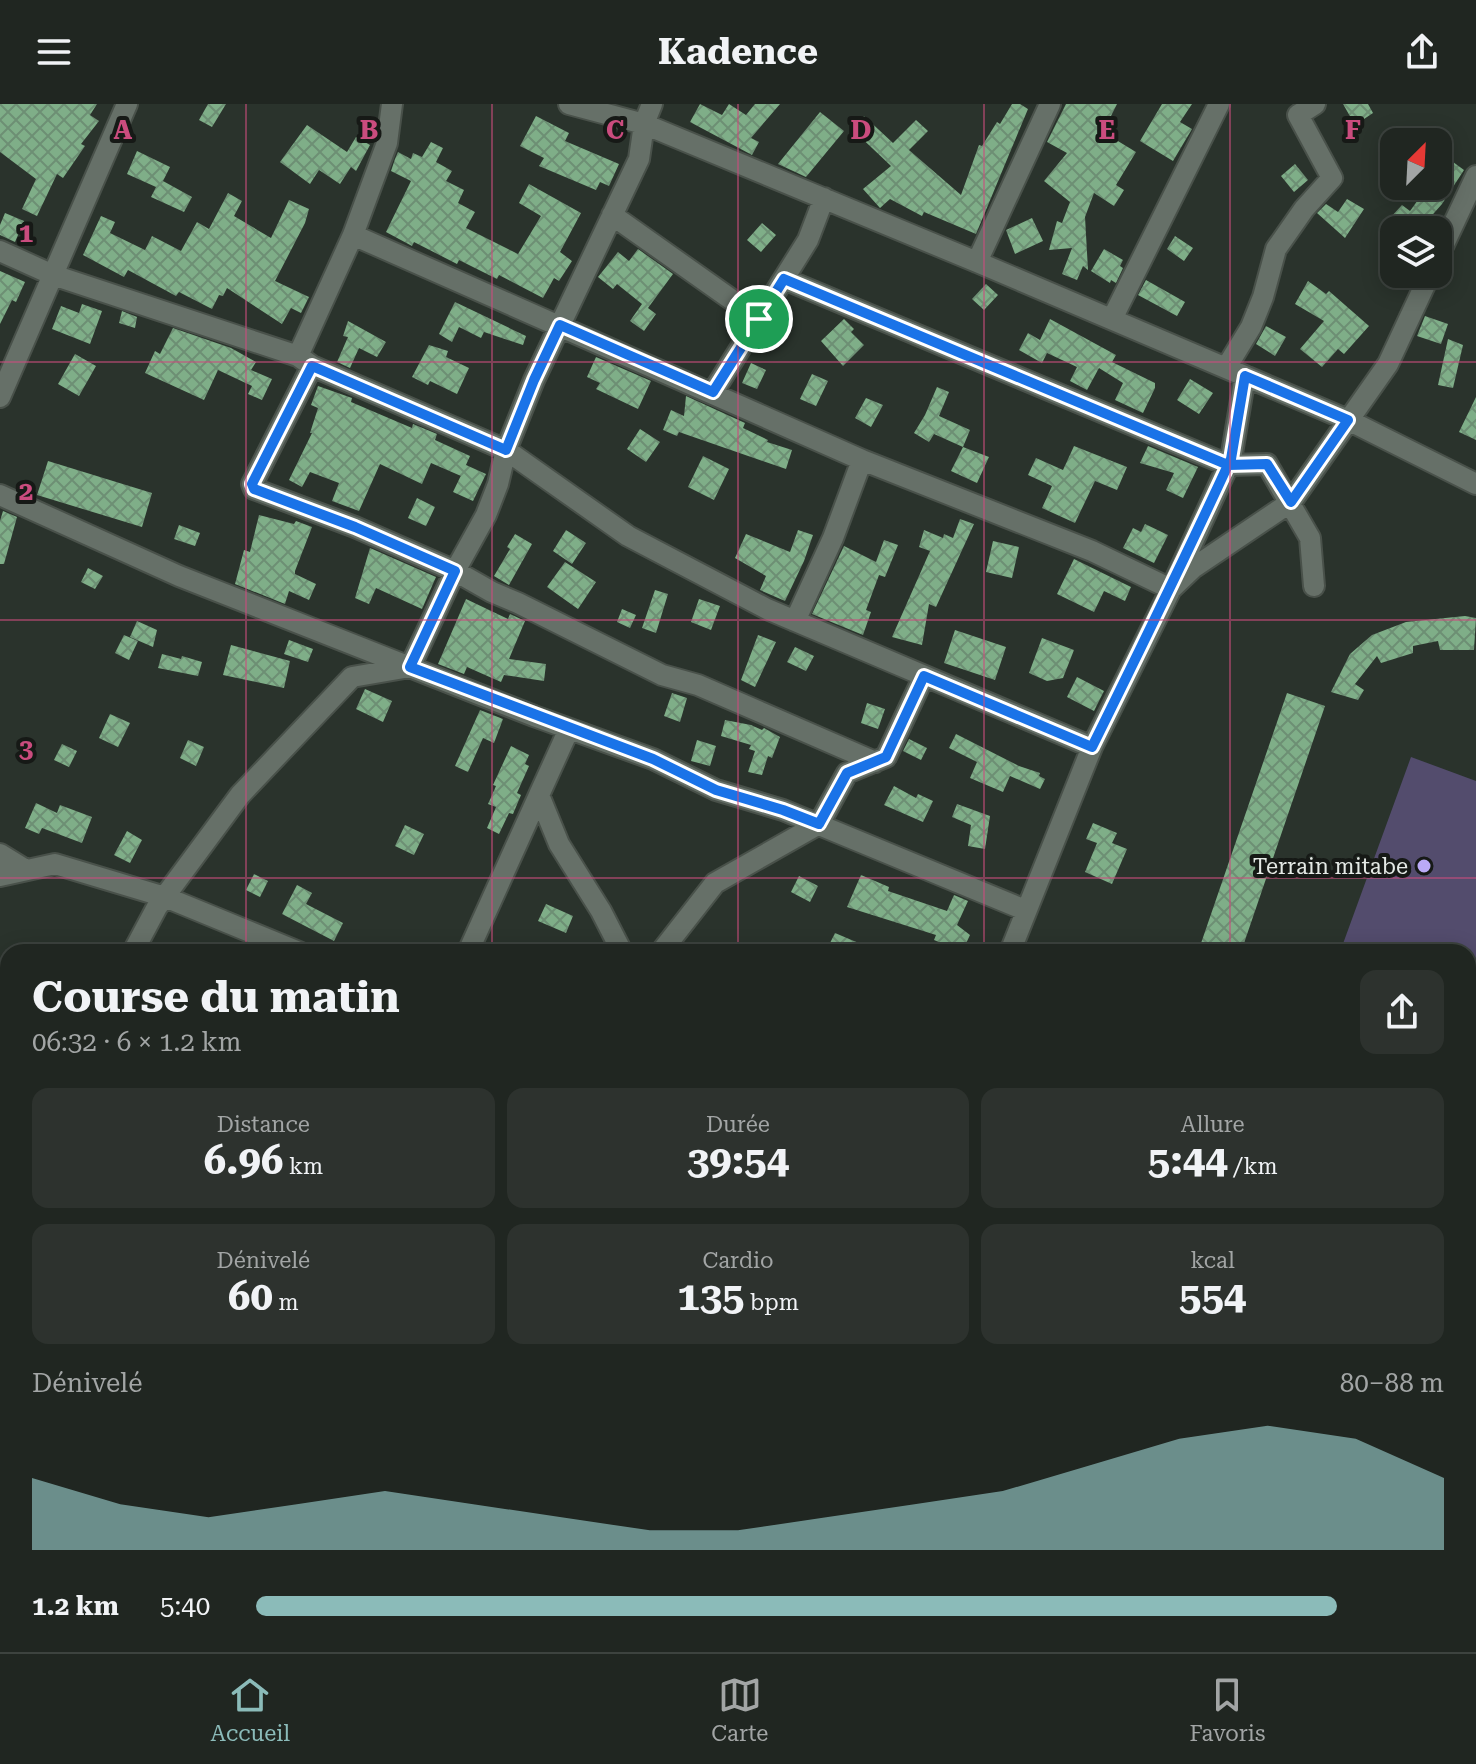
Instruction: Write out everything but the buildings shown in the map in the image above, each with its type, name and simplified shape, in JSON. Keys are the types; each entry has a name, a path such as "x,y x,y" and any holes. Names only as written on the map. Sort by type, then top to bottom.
{"street":[{"path":"0,397 127,104"},
{"path":"392,104 387,143 305,361 252,484 254,489 355,527 455,571 662,675 698,685 875,762"},
{"path":"569,104 644,124 977,262 1348,420 1476,484"},
{"path":"410,667 455,571 486,515 506,450 534,380 639,159 644,124 652,104"},
{"path":"977,262 1050,104"},
{"path":"1112,319 1219,104"},
{"path":"1013,944 1092,747 1171,589 1228,465 1236,372 1263,297 1276,249 1304,209 1332,178 1298,115 1315,104"},
{"path":"1452,227 1476,176"},
{"path":"713,392 808,240 824,198"},
{"path":"612,215 759,319"},
{"path":"353,235 862,460 1092,551 1171,589"},
{"path":"0,251 53,275 305,361 506,450 628,536 795,621 1092,747"},
{"path":"784,279 1228,465 1267,464 1310,538 1314,586"},
{"path":"1171,589 1193,568 1291,502 1388,364 1423,288"},
{"path":"795,621 833,538 862,460"},
{"path":"0,495 179,576 653,759 716,790 819,824 1025,910"},
{"path":"138,944 165,897 240,795 352,677 410,667"},
{"path":"667,944 715,883 819,824 847,773 886,757 924,676"},
{"path":"472,944 569,729"},
{"path":"539,795 559,844 618,944"},
{"path":"0,854 26,870"},
{"path":"0,876 55,864 165,897 280,944"}],"shaded area":[{"name":"Terrain mitabe","path":"1411,757 1476,781 1476,944 1343,944"}],"place":[{"name":"Terrain mitabe","path":"1424,866"}],"route":[{"path":"759,319 713,392 560,325 506,450 312,366 252,484 254,489 355,527 455,571 410,667 653,759 716,790 819,824 847,773 886,757 924,676 1092,747 1171,589 1199,527 1228,465 1231,459 1245,376 1348,420 1291,502 1267,464 1228,465 784,279 759,319"}]}
